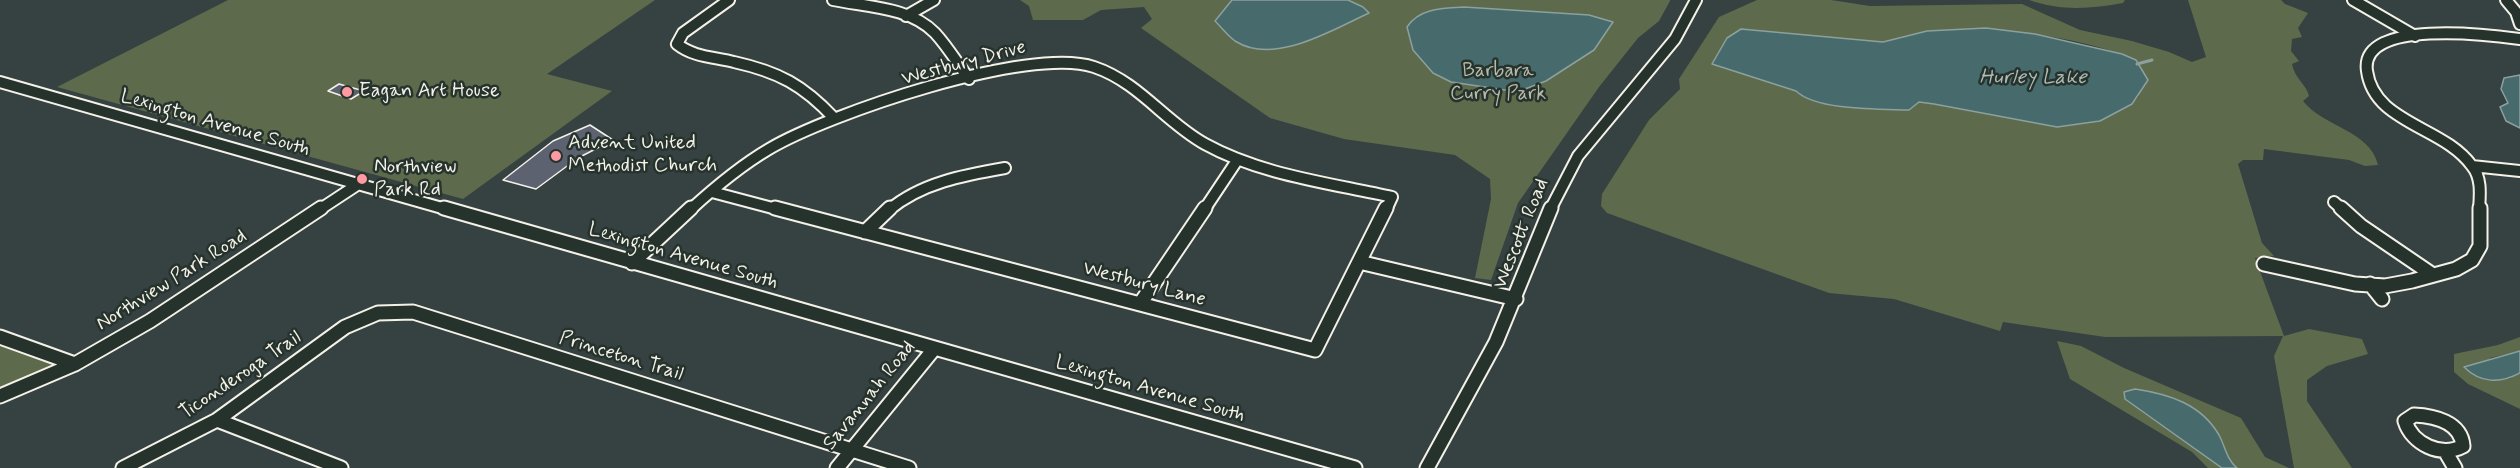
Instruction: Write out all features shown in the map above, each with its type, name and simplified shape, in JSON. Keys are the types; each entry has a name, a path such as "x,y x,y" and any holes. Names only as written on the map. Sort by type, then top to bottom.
{"street":[{"path":"729,0 683,33 677,44 687,52 764,70 786,78 809,92 834,118"},
{"path":"833,0 906,16 934,32 969,79"},
{"path":"906,16 934,0"},
{"name":"Wescott Road","path":"1427,468 1493,349 1516,299 1551,205 1578,155 1675,38 1696,0"},
{"path":"2354,0 2415,36"},
{"path":"2506,0 2516,12 2520,24"},
{"path":"2264,264 2370,284 2405,283 2467,266 2479,249 2480,182 2472,166 2452,147 2386,106 2371,86 2366,61 2374,50 2390,40 2415,36 2466,32 2520,39"},
{"name":"Westbury Drive","path":"632,263 712,192 768,149 834,118 969,79 1035,63 1062,62 1109,71 1130,82 1188,134 1238,159 1392,197 1359,262"},
{"name":"Lexington Avenue South","path":"0,82 1355,468"},
{"path":"1140,304 1238,159"},
{"path":"2472,166 2520,171"},
{"path":"865,232 896,204 935,183 969,173 1005,168"},
{"name":"Northview Park Road","path":"0,396 75,364 150,321 357,184"},
{"name":"Westbury Lane","path":"712,192 1315,350 1359,262"},
{"path":"2334,202 2361,226 2433,275"},
{"path":"1359,262 1516,299"},
{"path":"2370,284 2382,299"},
{"name":"Princeton Trail","path":"378,313 413,312 909,468"},
{"name":"Ticonderoga Trail","path":"123,468 217,420 345,327 378,313"},
{"path":"0,337 75,364"},
{"name":"Savannah Road","path":"837,468 934,349"},
{"path":"217,420 341,468"},
{"path":"2445,451 2455,468"}],"green space":[{"path":"228,0 655,0 547,74 612,91 463,199 57,87"},
{"name":"Barbara Curry Park","path":"1020,0 1670,1 1659,21 1638,38 1599,87 1518,203 1491,280 1475,278 1491,199 1490,179 1455,155 1344,139 1270,118 1141,28 1152,19 1144,7 1101,10 1083,20 1033,20 1029,6"},
{"path":"1757,0 1831,0 1870,6 2022,4 2080,30 2132,41 2169,52 2192,62 2206,57 2188,0 2281,0 2285,4 2308,13 2298,28 2302,37 2292,39 2291,51 2299,61 2292,64 2293,69 2309,96 2303,101 2322,117 2366,144 2378,165 2365,166 2349,160 2264,149 2263,160 2243,160 2238,164 2262,243 2274,256 2255,258 2284,336 2309,329 2362,339 2368,354 2327,366 2307,380 2307,401 2352,468 2294,468 2274,356 2283,336 2105,337 2003,322 2000,331 1894,299 1829,293 1607,213 1601,206 1602,194 1649,120 1680,89 1679,79 1719,17","holes":["1986,28 2043,35 2100,47 2136,60 2139,96 2132,104 2100,121 2057,127 1919,102 1909,110 1834,106 1713,64 1727,38 1741,29 1883,42 1927,31"]},
{"path":"2029,0 2125,0 2123,3 2111,5 2076,8 2052,6"},
{"path":"2520,337 2520,351 2490,358 2509,379 2520,373 2520,409 2468,384 2454,372 2454,354 2498,345"},
{"path":"2057,341 2081,346 2124,368 2241,418 2265,457 2289,468 2237,468 2232,464 2218,435 2141,411 2222,468 2208,468 2192,452 2070,379"},
{"path":"0,344 51,363 52,366 0,392"}],"water":[{"path":"1232,0 1348,0 1363,7 1369,13 1303,43 1267,50 1250,48 1235,41 1215,21"},
{"path":"1464,7 1589,15 1613,22 1594,50 1546,81 1525,89 1505,90 1451,82 1433,73 1413,50 1407,27 1412,21 1432,10"},
{"name":"Hurley Lake","path":"1986,28 2035,34 2122,54 2136,60 2148,80 2132,104 2100,121 2057,127 1919,102 1909,110 1834,106 1806,98 1796,91 1712,64 1727,38 1741,29 1883,42 1927,31"},
{"path":"2520,75 2520,128 2506,121 2500,107 2508,103 2501,89 2504,78"},
{"path":"2520,351 2520,373 2513,377 2498,380 2483,379 2464,367"},
{"path":"2135,389 2183,402 2203,415 2212,424 2228,457 2237,468 2222,468 2125,399 2124,392"}],"building":[{"name":"Eagan Art House","path":"339,84 364,91 351,99 328,91"},
{"name":"Advent United Methodist Church","path":"590,125 613,140 578,158 536,189 503,180 553,141"}],"waterway":[{"path":"2137,64 2152,60"}],"place":[{"name":"Eagan Art House","path":"347,92"},
{"name":"Advent United Methodist Church","path":"556,156"},
{"name":"Northview Park Rd","path":"362,179"}]}
